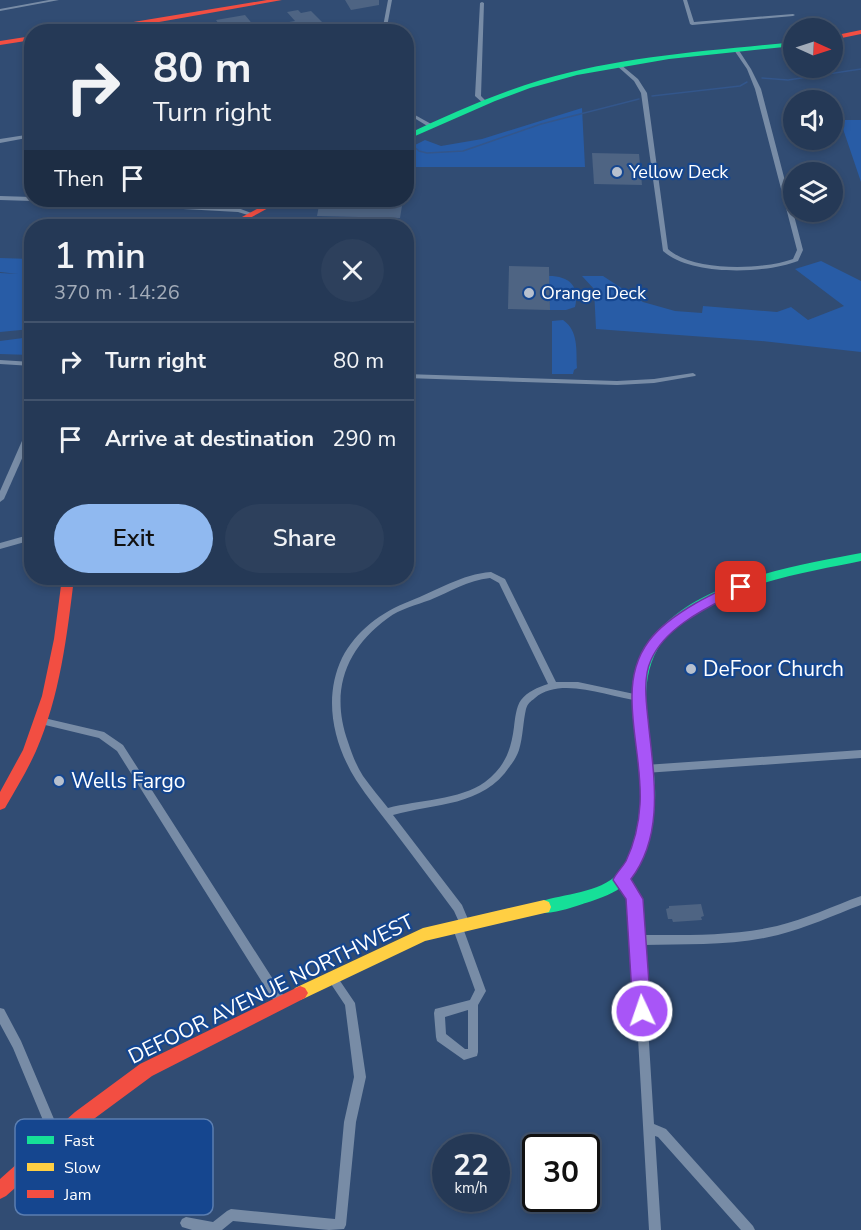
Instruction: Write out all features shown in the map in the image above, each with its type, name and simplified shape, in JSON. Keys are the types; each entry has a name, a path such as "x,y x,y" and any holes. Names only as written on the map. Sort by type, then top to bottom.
{"street":[{"path":"0,10 57,0"},
{"path":"115,24 256,0"},
{"path":"136,24 279,0"},
{"path":"386,24 390,0"},
{"path":"685,0 692,24 793,15"},
{"path":"482,3 478,96 484,102"},
{"path":"843,36 861,32"},
{"path":"0,45 24,40"},
{"path":"414,134 484,102 549,80 618,65 783,45"},
{"path":"618,65 636,80 644,93 665,250 678,260 697,265 779,267 796,261 800,250 758,89 736,50"},
{"path":"414,116 431,126"},
{"path":"0,141 24,136"},
{"path":"0,198 24,199"},
{"path":"202,207 238,210 251,214"},
{"path":"242,219 265,207"},
{"path":"0,363 24,364"},
{"path":"414,376 617,383 654,381 693,375"},
{"path":"0,499 24,445"},
{"path":"0,546 24,539"},
{"path":"655,1230 635,899 621,880 632,865 645,827 648,803 639,698 641,669 650,649 667,629 691,611 724,593 758,581 860,558"},
{"path":"472,1004 440,1013 441,1037 464,1055 473,1052 472,1004 480,991 458,908 353,767 337,727 334,702 338,678 356,644 386,616 462,582 486,575 496,576 502,581 552,684"},
{"path":"0,804 28,759 44,722 68,585"},
{"path":"386,813 454,800 472,794 488,783 505,767 513,755 524,702 542,688 552,684 571,684 614,695 639,698"},
{"path":"44,722 101,735 120,748 281,1002"},
{"path":"645,769 861,754"},
{"name":"DEFOOR AVENUE NORTHWEST","path":"79,1119 106,1096 144,1070 412,940 461,925 568,901 609,887 621,880"},
{"path":"638,940 733,938 767,933 800,924 861,900"},
{"path":"186,1224 215,1228 231,1215 340,1225 350,1122 360,1077 350,1003 332,978"},
{"path":"0,1014 17,1045 48,1119"},
{"path":"649,1127 662,1133 749,1230"},
{"name":"DEFOOR AVENUE NORTHWEST","path":"0,1190 15,1176"}],"shaded area":[{"path":"582,108 585,167 414,167 414,146 425,140 441,146 482,139"},
{"path":"843,120 861,120 861,182 843,129"},
{"path":"0,258 24,259 24,330 0,332 0,273 18,274 0,272"},
{"path":"821,261 861,281 861,352 761,341 596,329 594,289 582,276 603,276 643,302 675,311 702,313 703,306 777,312 791,307 808,320 844,306 795,269"},
{"path":"549,276 562,278 571,284 576,293 575,307 566,310 550,310"},
{"path":"563,320 574,336 577,368 573,374 552,374 552,321"},
{"path":"24,338 24,355 0,354 0,341"}],"building":[{"path":"345,0 379,0 379,5 351,10"},
{"path":"311,11 324,24 277,24 295,21 287,12"},
{"path":"245,15 252,24 219,24 216,20"},
{"name":"Yellow Deck","path":"592,153 639,154 642,185 594,184"},
{"path":"319,207 402,207 400,218 317,216"},
{"name":"Orange Deck","path":"509,266 549,267 550,310 508,309"},
{"path":"701,904 704,916 701,917 702,920 673,922 672,919 668,919 666,909 669,906"}],"waterway":[{"path":"762,78 788,80 861,69"},
{"path":"652,96 740,86 747,82"},
{"path":"414,147 427,153 463,151 541,124 639,99"}],"traffic: fast":[{"path":"414,134 492,99 576,73 669,57 783,45"},
{"path":"544,907 584,897 613,886 625,877 635,862 644,833 648,802 640,689 649,652 660,636 679,618 726,592 781,574 861,557"}],"traffic: slow":[{"path":"300,993 423,935 544,907"}],"traffic: jam":[{"path":"136,24 279,0"},
{"path":"843,36 861,32"},
{"path":"0,43 24,39"},
{"path":"242,219 266,207"},
{"path":"0,804 17,777 40,723 55,668 67,585"},
{"path":"80,1119 146,1070 300,993"},
{"path":"0,1190 15,1177"}],"place":[{"name":"Yellow Deck","path":"617,172"},
{"name":"Orange Deck","path":"529,293"},
{"name":"DeFoor Church","path":"691,669"},
{"name":"Wells Fargo","path":"59,781"}],"route":[{"path":"642,1011 635,899 621,880 632,865 642,840 648,803 639,698 641,669 650,649 667,629 691,611 724,593 741,587"}]}
